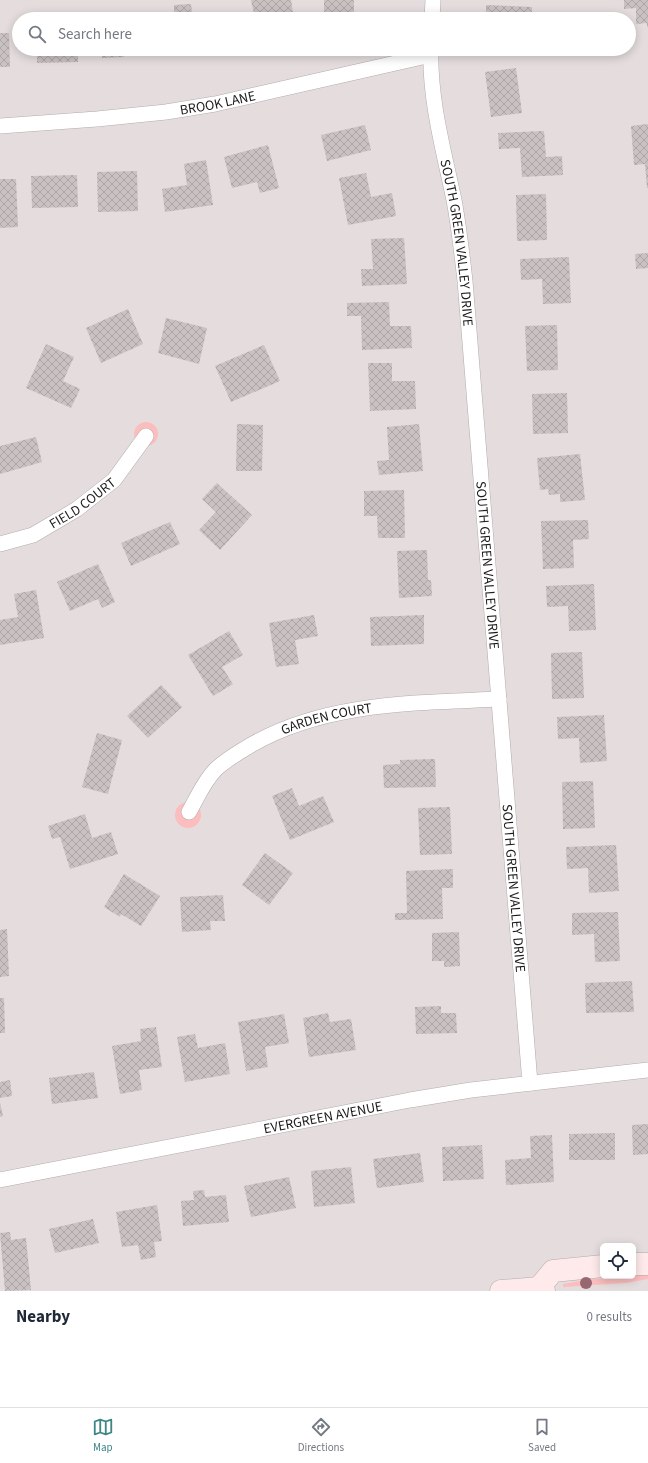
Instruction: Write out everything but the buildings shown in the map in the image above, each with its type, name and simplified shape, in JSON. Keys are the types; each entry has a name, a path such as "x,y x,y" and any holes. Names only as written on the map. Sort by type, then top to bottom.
{"main road":[{"path":"636,1264 648,1264"},
{"path":"501,1291 541,1289 553,1271 600,1266"}],"street":[{"path":"432,12 433,0"},
{"name":"BROOK LANE","path":"0,126 166,112 215,104 414,56"},
{"name":"SOUTH GREEN VALLEY DRIVE","path":"431,56 432,86 459,231 465,281 530,1083"},
{"name":"FIELD COURT","path":"0,544 33,535 77,509 114,480 146,436"},
{"name":"GARDEN COURT","path":"189,812 207,781 216,769 233,755 263,738 288,727 322,717 360,709 404,704 499,699"},
{"name":"EVERGREEN AVENUE","path":"0,1180 410,1100 471,1090 648,1070"}],"shaded area":[{"path":"146,422 155,425 158,434 155,443 146,446 137,443 134,434 137,425"},
{"path":"188,802 198,805 201,815 198,825 188,828 178,825 175,815 178,805"},
{"path":"648,1274 648,1279 626,1283 563,1287 563,1284 585,1280 636,1279 636,1275"}]}
